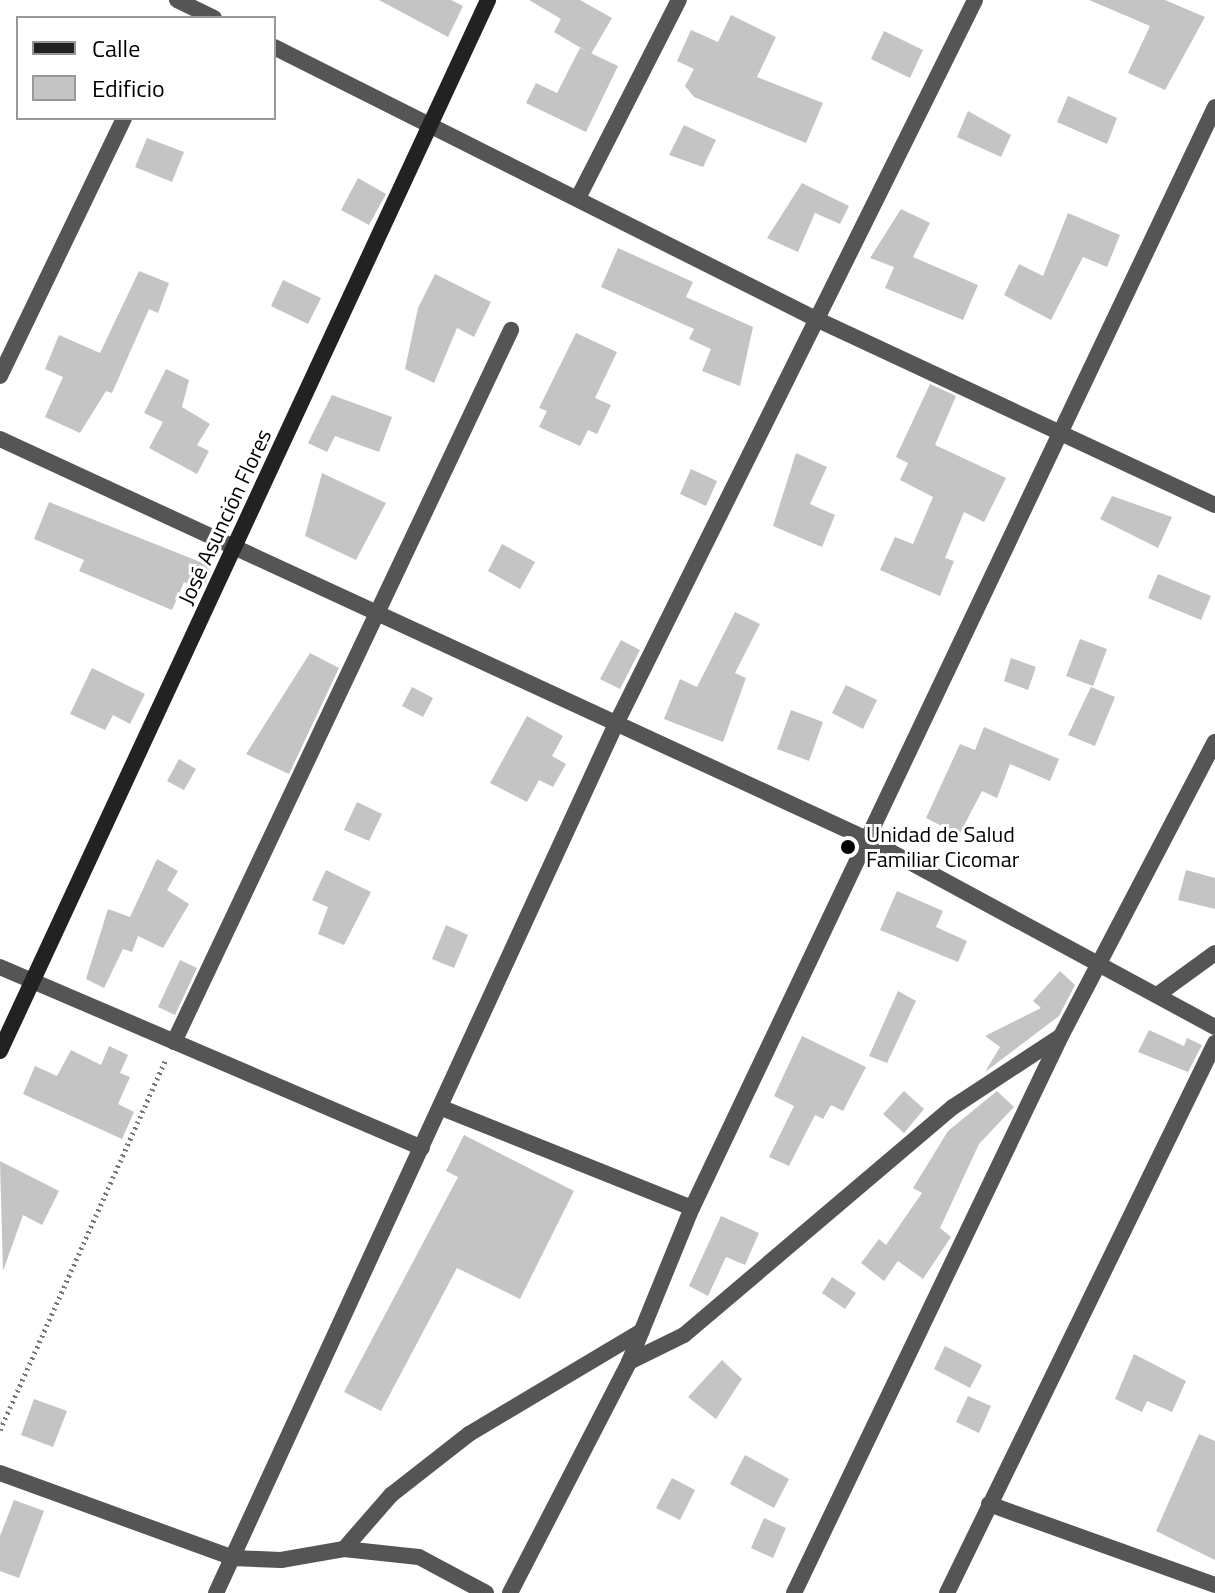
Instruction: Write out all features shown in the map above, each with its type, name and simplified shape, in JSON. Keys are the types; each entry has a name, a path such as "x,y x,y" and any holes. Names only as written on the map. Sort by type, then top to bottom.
{"street":[{"name":"José Asunción Flores","path":"0,1051 488,0"},
{"path":"579,196 679,0"},
{"path":"216,1593 442,1108 615,726 975,0"},
{"path":"179,1 210,16"},
{"path":"276,48 579,196 816,319 1215,505"},
{"path":"510,1593 629,1362 692,1208 869,840 1056,430 1215,107"},
{"path":"0,376 123,120"},
{"path":"174,1042 372,611 511,330"},
{"path":"0,439 237,544 615,726 869,840 1103,960 1215,1027"},
{"path":"794,1593 1061,1036 1215,742"},
{"path":"1160,993 1215,953"},
{"path":"0,967 422,1148"},
{"path":"629,1362 684,1335 953,1107 1061,1036"},
{"path":"947,1593 1215,1043"},
{"path":"442,1108 692,1208"},
{"path":"344,1549 391,1495 469,1434 642,1331"},
{"path":"0,1473 233,1558 281,1560 344,1549 419,1557 486,1593"},
{"path":"989,1504 1215,1585"}],"path":[{"path":"0,1430 174,1042"}],"building":[{"path":"379,0 451,0 463,6 448,37"},
{"path":"529,0 580,0 612,18 591,54 554,32 561,19"},
{"path":"1089,0 1165,0 1205,17 1165,90 1128,73 1150,26"},
{"path":"731,15 776,37 757,77 823,103 806,143 694,97 685,86 694,69 677,61 691,30 718,42"},
{"path":"884,31 923,50 910,78 871,59"},
{"path":"580,48 618,66 586,132 526,103 536,83 557,93"},
{"path":"1068,96 1117,118 1107,144 1057,122"},
{"path":"968,111 1011,135 1001,157 957,137"},
{"path":"684,125 716,140 703,167 669,155"},
{"path":"147,138 184,152 172,182 135,167"},
{"path":"358,178 386,194 369,225 341,210"},
{"path":"802,183 849,206 840,224 815,213 798,252 767,238"},
{"path":"901,209 930,223 913,257 978,285 963,320 885,288 894,267 870,258"},
{"path":"1068,213 1120,235 1107,267 1083,257 1051,320 1004,295 1019,264 1043,276"},
{"path":"618,248 693,282 686,297 753,327 740,386 702,371 711,349 689,339 694,329 601,287"},
{"path":"139,271 169,283 158,313 149,309 112,393 106,391 80,433 45,417 63,377 45,369 59,335 100,353"},
{"path":"435,274 491,302 474,337 457,328 434,383 405,369 418,308"},
{"path":"283,280 321,298 308,324 271,306"},
{"path":"576,333 617,352 595,398 611,405 597,434 588,430 580,446 539,427 547,411 539,408"},
{"path":"166,369 189,380 182,407 210,424 197,445 209,451 197,474 149,448 163,422 144,413"},
{"path":"930,384 956,396 935,445 1006,478 984,522 964,512 945,558 954,561 940,596 880,570 895,537 913,544 933,497 900,480 908,463 896,457"},
{"path":"332,395 392,417 379,452 335,436 327,452 308,443"},
{"path":"796,453 827,467 810,504 835,515 822,547 773,526"},
{"path":"691,469 717,481 706,506 680,494"},
{"path":"322,473 386,503 356,560 305,536"},
{"path":"1112,496 1172,517 1158,548 1100,519"},
{"path":"49,502 213,567 202,590 184,582 172,610 79,571 84,560 34,539"},
{"path":"502,544 535,562 520,589 488,571"},
{"path":"1158,574 1211,596 1201,620 1148,598"},
{"path":"735,612 760,624 735,673 746,678 723,742 664,719 680,679 697,687"},
{"path":"1080,639 1107,649 1093,686 1066,676"},
{"path":"621,640 640,650 620,689 600,679"},
{"path":"310,653 339,668 289,774 246,754"},
{"path":"1011,658 1036,667 1028,690 1004,681"},
{"path":"92,668 145,694 130,724 113,715 105,730 70,714"},
{"path":"846,685 877,700 863,729 832,713"},
{"path":"412,687 433,698 423,717 402,706"},
{"path":"1091,687 1115,697 1095,746 1068,735"},
{"path":"791,710 823,722 809,761 777,749"},
{"path":"527,716 563,736 552,756 566,764 553,787 539,780 527,802 490,783"},
{"path":"984,727 1059,759 1050,781 1010,764 997,798 982,791 959,835 926,818 960,744 975,750"},
{"path":"179,759 196,769 184,790 167,781"},
{"path":"357,802 382,814 369,841 344,830"},
{"path":"157,859 178,871 167,890 189,904 163,948 138,936 132,952 123,949 104,988 86,979 108,909 130,917"},
{"path":"326,870 371,892 344,945 318,934 328,907 312,900"},
{"path":"1186,870 1215,878 1215,909 1178,900"},
{"path":"897,891 943,911 936,927 967,941 958,962 880,930"},
{"path":"446,925 468,935 454,968 432,959"},
{"path":"180,960 197,968 175,1015 158,1007"},
{"path":"1060,971 1075,985 1059,1016 985,1072 1000,1047 985,1036 1041,1008 1033,1001"},
{"path":"898,991 916,1001 887,1063 869,1056"},
{"path":"1149,1030 1184,1046 1187,1038 1202,1045 1188,1072 1138,1052"},
{"path":"802,1036 866,1067 843,1111 831,1105 823,1119 815,1115 789,1166 769,1157 794,1106 774,1096"},
{"path":"109,1046 128,1055 120,1073 130,1077 118,1104 134,1112 122,1139 23,1094 35,1066 57,1076 71,1050 101,1065"},
{"path":"904,1091 924,1109 904,1133 883,1114"},
{"path":"997,1091 1014,1107 979,1144 940,1228 951,1237 923,1279 898,1261 884,1281 861,1263 879,1239 886,1245 922,1193 913,1188 948,1131"},
{"path":"464,1135 574,1191 520,1299 457,1268 381,1411 344,1392 458,1177 446,1171"},
{"path":"0,1161 59,1191 42,1225 23,1215 3,1271"},
{"path":"721,1216 759,1233 745,1265 726,1257 708,1296 689,1286"},
{"path":"832,1277 856,1293 845,1309 822,1293"},
{"path":"945,1346 982,1365 970,1388 934,1369"},
{"path":"1134,1354 1186,1381 1172,1412 1147,1401 1142,1412 1115,1399"},
{"path":"722,1360 742,1379 716,1419 688,1397"},
{"path":"968,1396 991,1406 979,1433 956,1422"},
{"path":"34,1399 67,1411 53,1447 21,1435"},
{"path":"1199,1434 1215,1441 1215,1560 1156,1531"},
{"path":"745,1455 789,1479 774,1508 730,1484"},
{"path":"672,1478 695,1490 680,1520 656,1508"},
{"path":"14,1500 44,1511 19,1578 0,1571 0,1536"},
{"path":"764,1518 786,1528 773,1558 751,1548"}],"place":[{"name":"Unidad de Salud Familiar Cicomar","path":"848,847"}]}
